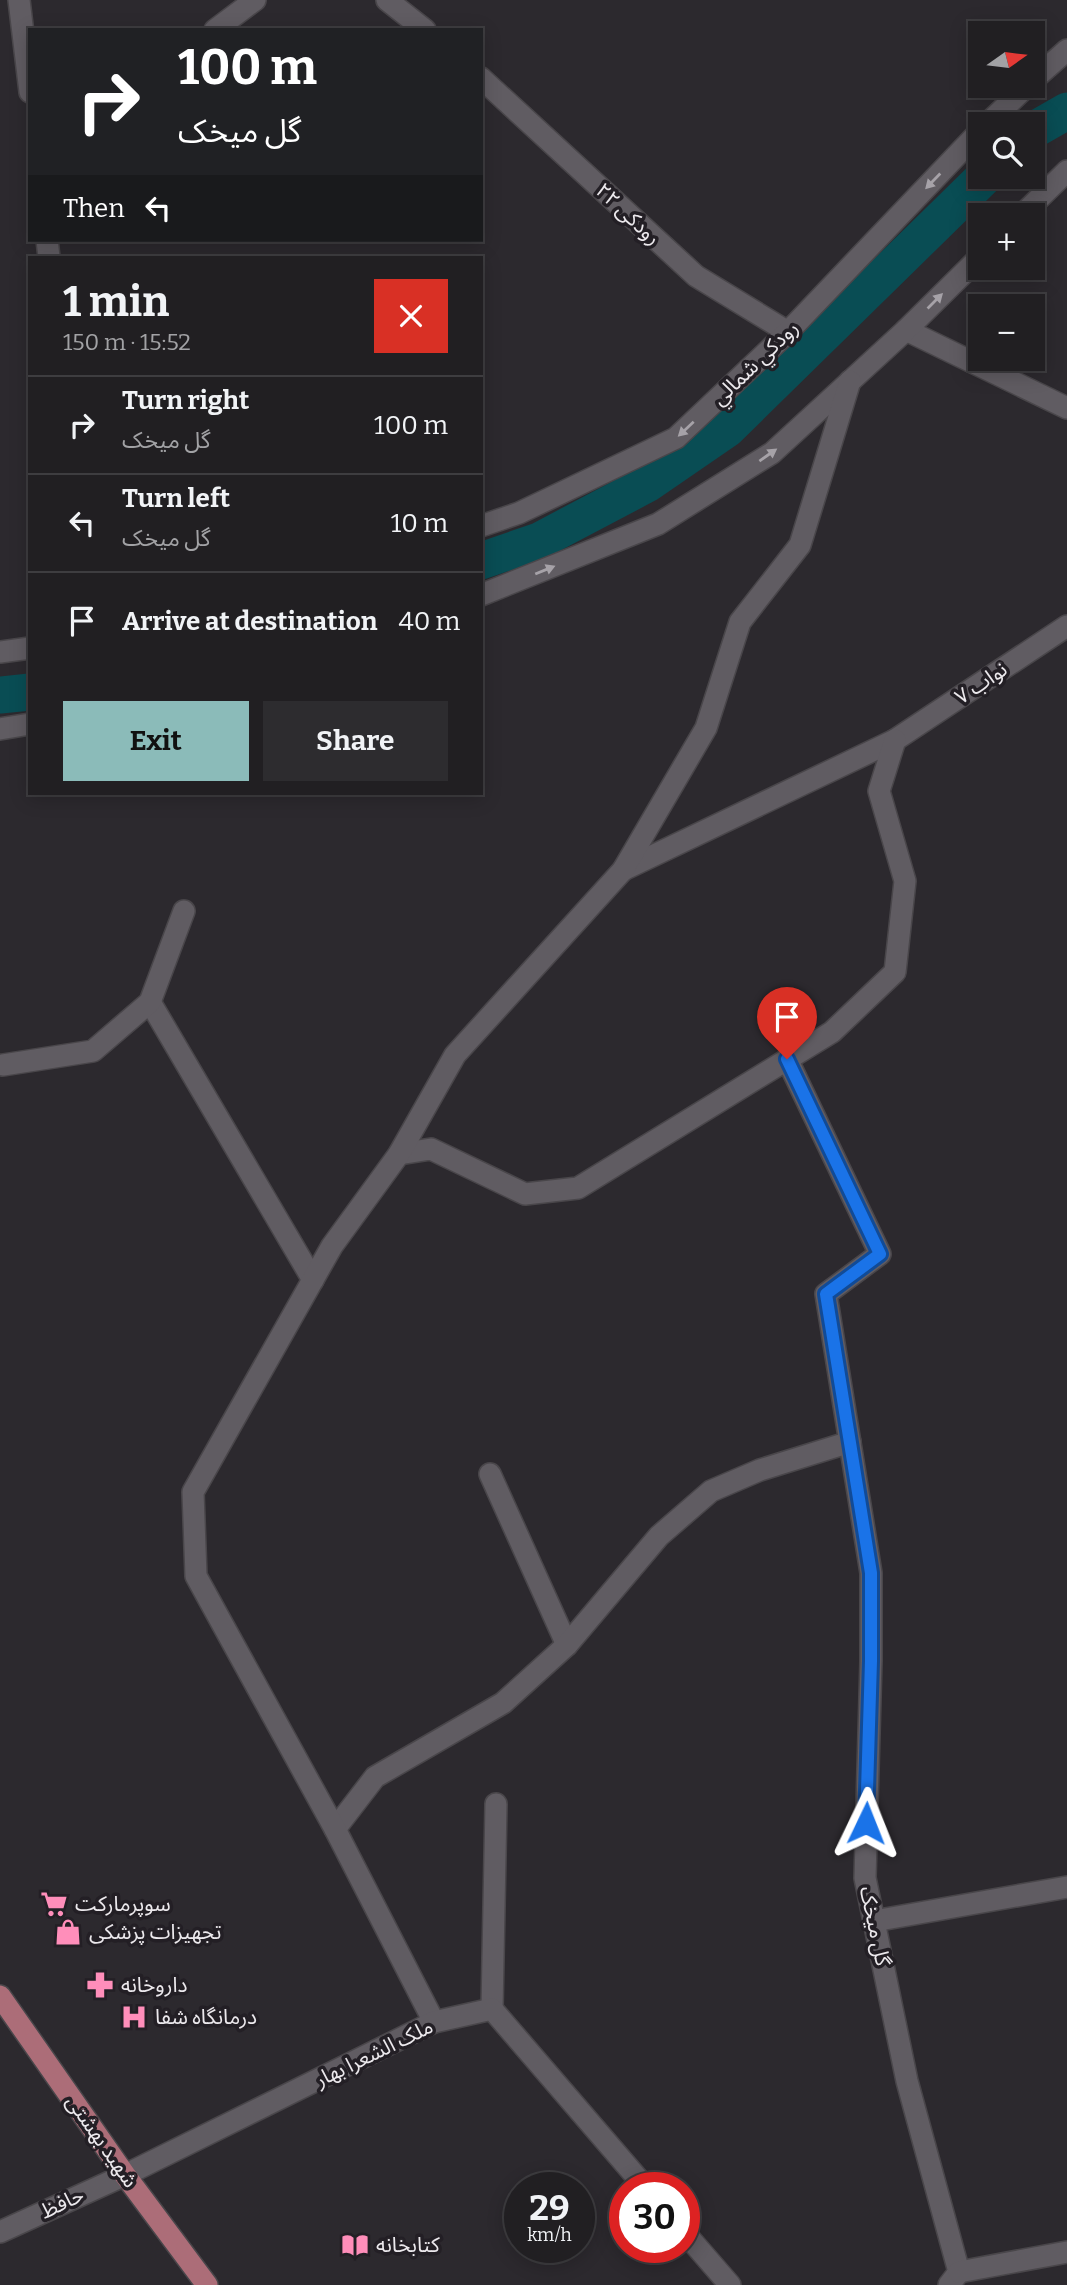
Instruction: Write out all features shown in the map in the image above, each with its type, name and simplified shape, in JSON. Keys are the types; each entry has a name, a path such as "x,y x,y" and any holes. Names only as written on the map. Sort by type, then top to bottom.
{"main road":[{"name":"شهید بهشتی","path":"0,1996 125,2175 206,2285"}],"street":[{"path":"19,0 28,75"},
{"path":"218,28 256,0"},
{"path":"387,0 422,28"},
{"path":"1045,69 1067,50"},
{"name":"رودکی ۲۲","path":"483,80 696,276 788,332"},
{"path":"1000,112 1014,98"},
{"name":"رودکي شمالي","path":"483,525 519,513 676,438 788,332 968,144"},
{"path":"1034,203 1067,171"},
{"path":"483,595 658,524 772,453 968,269"},
{"path":"905,330 1067,408"},
{"path":"434,2022 335,1829 196,1576 193,1492 331,1246 399,1154 455,1055 623,870 706,728 740,622 800,545 850,381"},
{"name":"نواب ۷","path":"623,870 895,740 1067,626"},
{"path":"0,652 28,648"},
{"path":"0,729 28,724"},
{"path":"399,1154 431,1149 525,1195 578,1188 832,1032 895,972 905,881 879,791 895,740"},
{"path":"1,1061 93,1051 150,1002 184,911"},
{"path":"150,1002 313,1279"},
{"name":"گل میخک","path":"787,1059 880,1254 826,1294 871,1573 864,1878 907,2081 954,2278"},
{"path":"335,1829 375,1777 503,1703 567,1645 659,1536 710,1491 760,1470 850,1442"},
{"path":"490,1474 567,1645"},
{"path":"496,1804 492,2009 632,2172"},
{"path":"874,1921 1067,1887"},
{"name":"ملک الشعرا بهار","path":"125,2175 434,2022 492,2009"},
{"name":"حافظ","path":"0,2232 125,2175"},
{"path":"700,2250 730,2285"},
{"path":"954,2278 1067,2252"}],"waterway":[{"path":"1045,124 1067,111"},
{"path":"483,560 539,541 647,484 727,429 972,189"},
{"path":"0,695 28,692"}],"place":[{"name":"سوپرمارکت","path":"54,1904"},
{"name":"تجهیزات پزشکی","path":"68,1932"},
{"name":"داروخانه","path":"100,1985"},
{"name":"درمانگاه شفا","path":"134,2017"},
{"name":"کتابخانه","path":"355,2245"}],"route":[{"path":"787,1059 880,1254 826,1294 871,1573 866,1823"}]}
